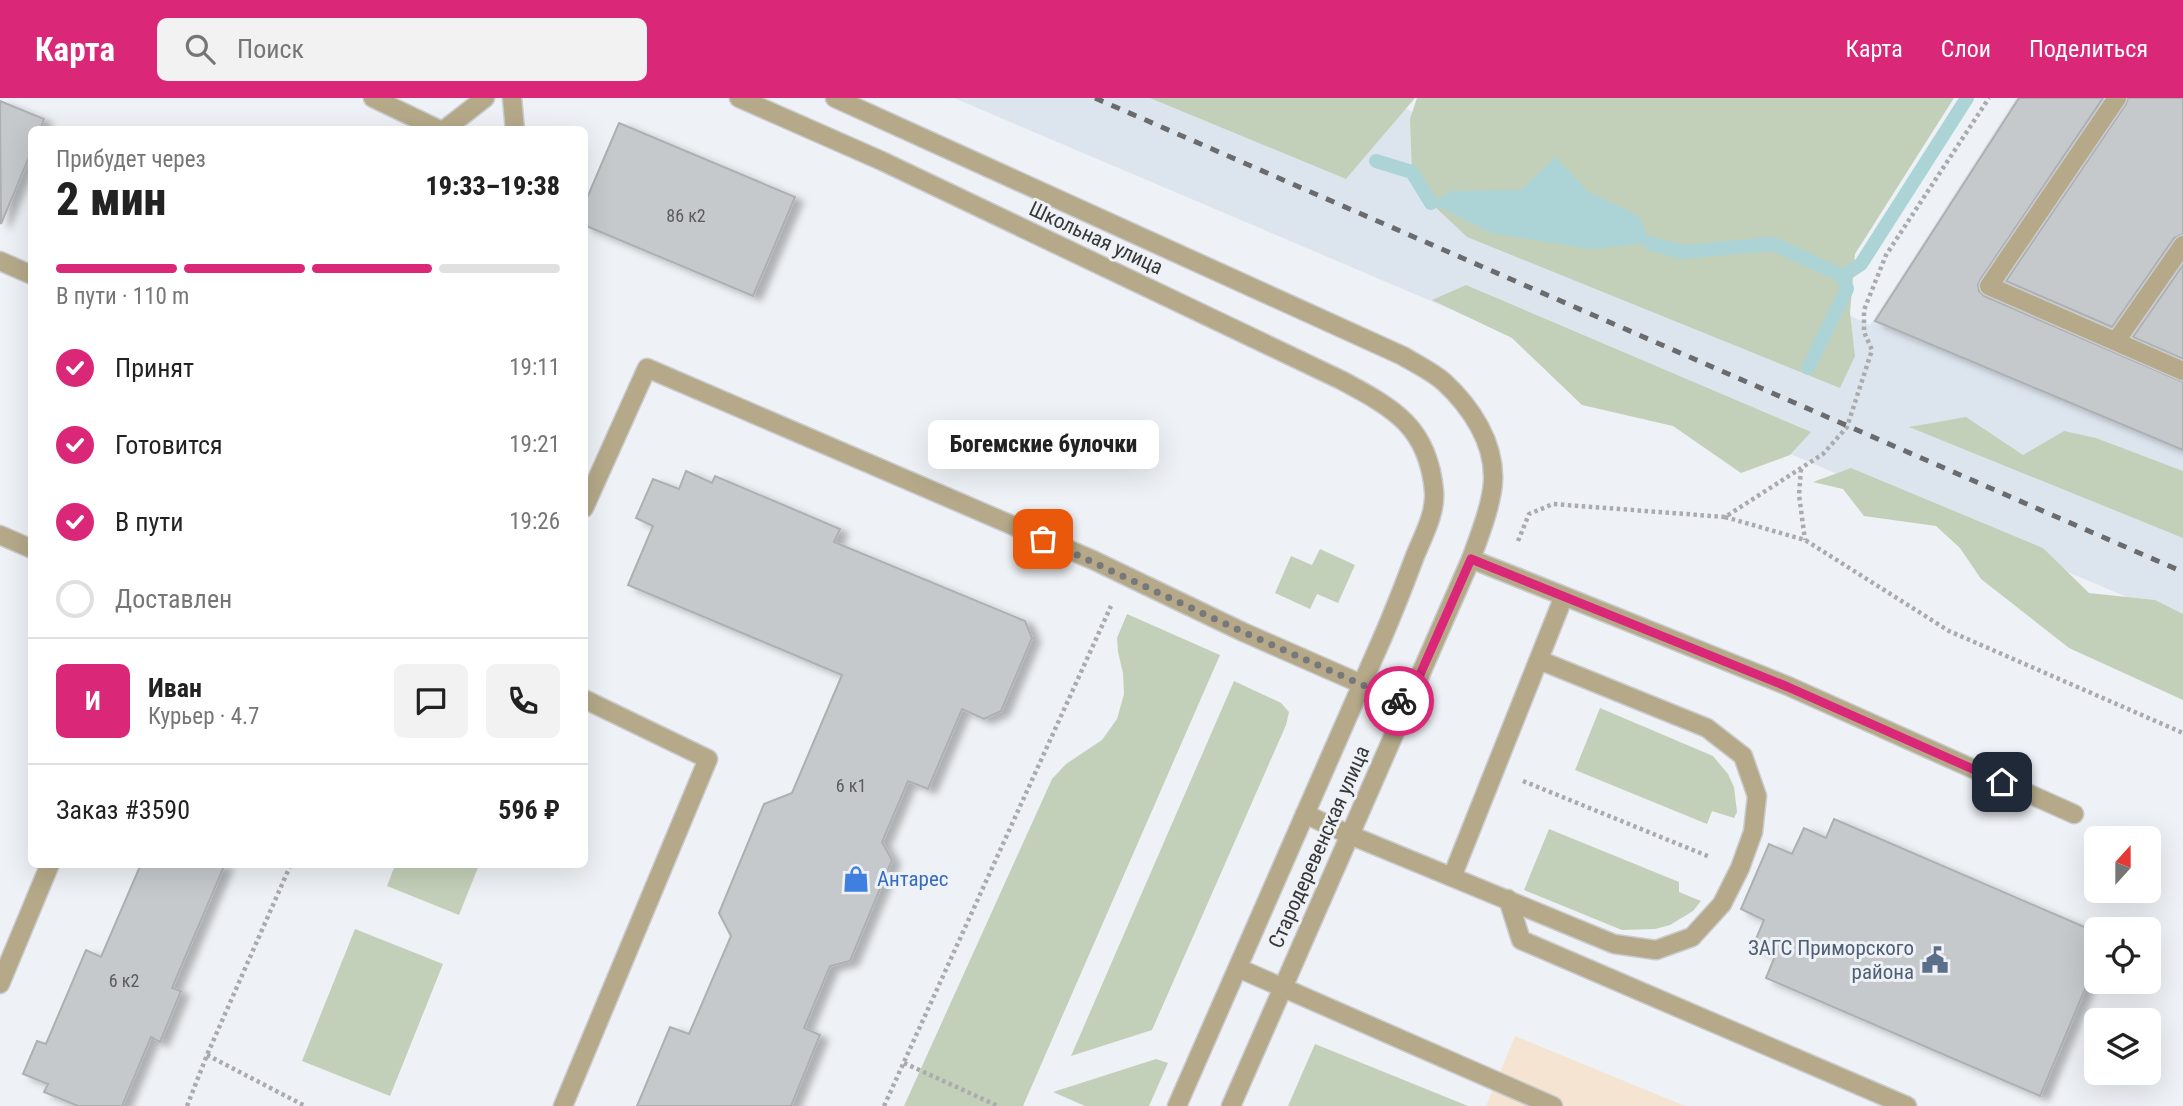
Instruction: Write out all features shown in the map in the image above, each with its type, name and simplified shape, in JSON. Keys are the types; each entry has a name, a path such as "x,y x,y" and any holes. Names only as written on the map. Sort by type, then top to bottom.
{"street":[{"path":"373,98 433,126"},
{"path":"447,126 485,98"},
{"path":"512,98 515,126"},
{"name":"Школьная улица","path":"739,98 881,161 1342,380 1383,402 1401,417 1420,439"},
{"name":"Школьная улица","path":"835,98 1403,356 1443,381 1469,411"},
{"path":"2116,98 1989,286 2183,371"},
{"path":"2116,341 2183,245"},
{"path":"0,261 28,273"},
{"path":"588,499 647,368 1125,576 1243,632 1407,704"},
{"name":"Стародеревенская улица","path":"1231,1106 1471,559 1484,522 1493,481 1488,442 1469,411"},
{"name":"Стародеревенская улица","path":"1177,1106 1362,685 1431,517 1435,493 1429,463 1420,439"},
{"path":"0,535 28,548"},
{"path":"1471,559 1788,687 2074,814"},
{"path":"1452,877 1564,596"},
{"path":"1305,814 1614,944 1656,950 1692,937 1722,904 1740,868 1753,832 1757,796 1743,756 1707,728 1539,660"},
{"path":"563,1106 708,759 588,701"},
{"path":"0,984 48,868"},
{"path":"1508,899 1521,940 1907,1106"},
{"path":"1238,968 1553,1106"}],"path":[{"path":"1725,517 1823,454 1847,427 1872,349 1864,332 1864,310 1874,282 1886,255 1989,98"},
{"path":"1801,468 1799,495 1805,540"},
{"path":"1518,541 1529,514 1553,504 1725,517 1805,540 1949,631 2183,733"},
{"path":"884,1106 1125,576"},
{"path":"1495,769 1695,851"},
{"path":"187,1106 289,868"},
{"path":"207,1055 305,1106"},
{"path":"904,1063 998,1106"}],"shaded area":[{"path":"954,98 1383,98 1870,325 2016,98 2183,98 2183,621"},
{"path":"1515,1036 1685,1106 1486,1106"}],"green space":[{"path":"1150,98 1415,98 1346,179"},
{"path":"1417,98 1954,98 1855,254 1850,313 1855,356 1840,388 1467,237 1431,203 1412,172 1410,119"},
{"path":"1466,285 1811,432 1790,455 1741,473 1673,426 1582,405 1512,338 1432,300"},
{"path":"1966,417 2023,455 2064,431 2096,438 2183,471 2183,538 1909,427"},
{"path":"1851,468 2043,548 2089,593 2155,600 2183,614 2183,700 2069,648 1981,579 1960,548 1936,526 1864,516 1843,489 1813,482"},
{"path":"1320,549 1355,565 1338,603 1317,594 1310,609 1275,593 1291,556 1312,565"},
{"path":"1127,614 1220,655 1023,1106 904,1106 1052,779 1066,764 1102,740 1117,719 1124,694 1117,638"},
{"path":"1234,681 1281,703 1289,712 1286,725 1152,1030 1071,1056"},
{"path":"1600,708 1713,756 1728,774 1734,787 1737,812 1734,818 1712,811 1707,824 1575,770"},
{"path":"1549,829 1679,882 1679,892 1701,901 1693,911 1670,925 1655,929 1622,930 1524,890"},
{"path":"394,868 478,868 459,915 387,886"},
{"path":"355,929 443,964 390,1096 302,1061"},
{"path":"1315,1044 1468,1106 1288,1106"},
{"path":"1156,1059 1168,1063 1149,1106 1085,1106 1053,1092"}],"water":[{"path":"1555,157 1589,192 1639,216 1650,243 1590,249 1491,233 1431,203 1451,191 1521,190"}],"building":[{"path":"2019,98 2103,98 1980,280 1979,291 1984,296 2183,382 2183,450 1875,321"},
{"path":"2128,98 2183,98 2183,234 2174,238 2112,327 2006,281"},
{"path":"0,101 44,119 41,126 28,126 28,160 1,224"},
{"path":"619,123 795,197 753,296 588,227 588,196"},
{"path":"2183,265 2183,359 2133,337"},
{"path":"686,471 712,483 715,476 840,529 834,542 1025,621 1032,638 1001,711 984,719 962,709 928,789 908,781 882,842 892,860 850,961 830,966 804,1028 820,1035 791,1106 637,1106 670,1027 689,1034 731,936 719,913 764,804 792,793 842,675 628,585 653,526 636,518 653,479 679,489"},
{"name":"ЗАГС Приморского района","path":"1834,819 2084,927 2084,992 2040,1096 1766,978 1775,956 1753,946 1764,920 1741,909 1769,844 1792,854 1804,828 1826,838"},
{"path":"139,868 223,868 172,988 181,991 160,1042 151,1037 122,1106 78,1106 44,1092 48,1084 23,1074 37,1041 46,1044 86,950 101,957"}],"waterway":[{"path":"1808,368 1847,289 1843,276 1861,264 1967,98"},
{"path":"1376,161 1412,172 1431,203"},
{"path":"1650,243 1681,252 1773,244 1843,276"}],"railway":[{"path":"1095,98 2183,572"}],"way so far":[{"path":"1043,539 1399,701"}],"place":[{"name":"Богемские булочки","path":"1043,539"},
{"name":"Антарес","path":"856,879"},
{"name":"ЗАГС Приморского района","path":"1935,960"}],"route":[{"path":"1399,701 1407,704 1471,559 1788,687 2002,782"}]}
